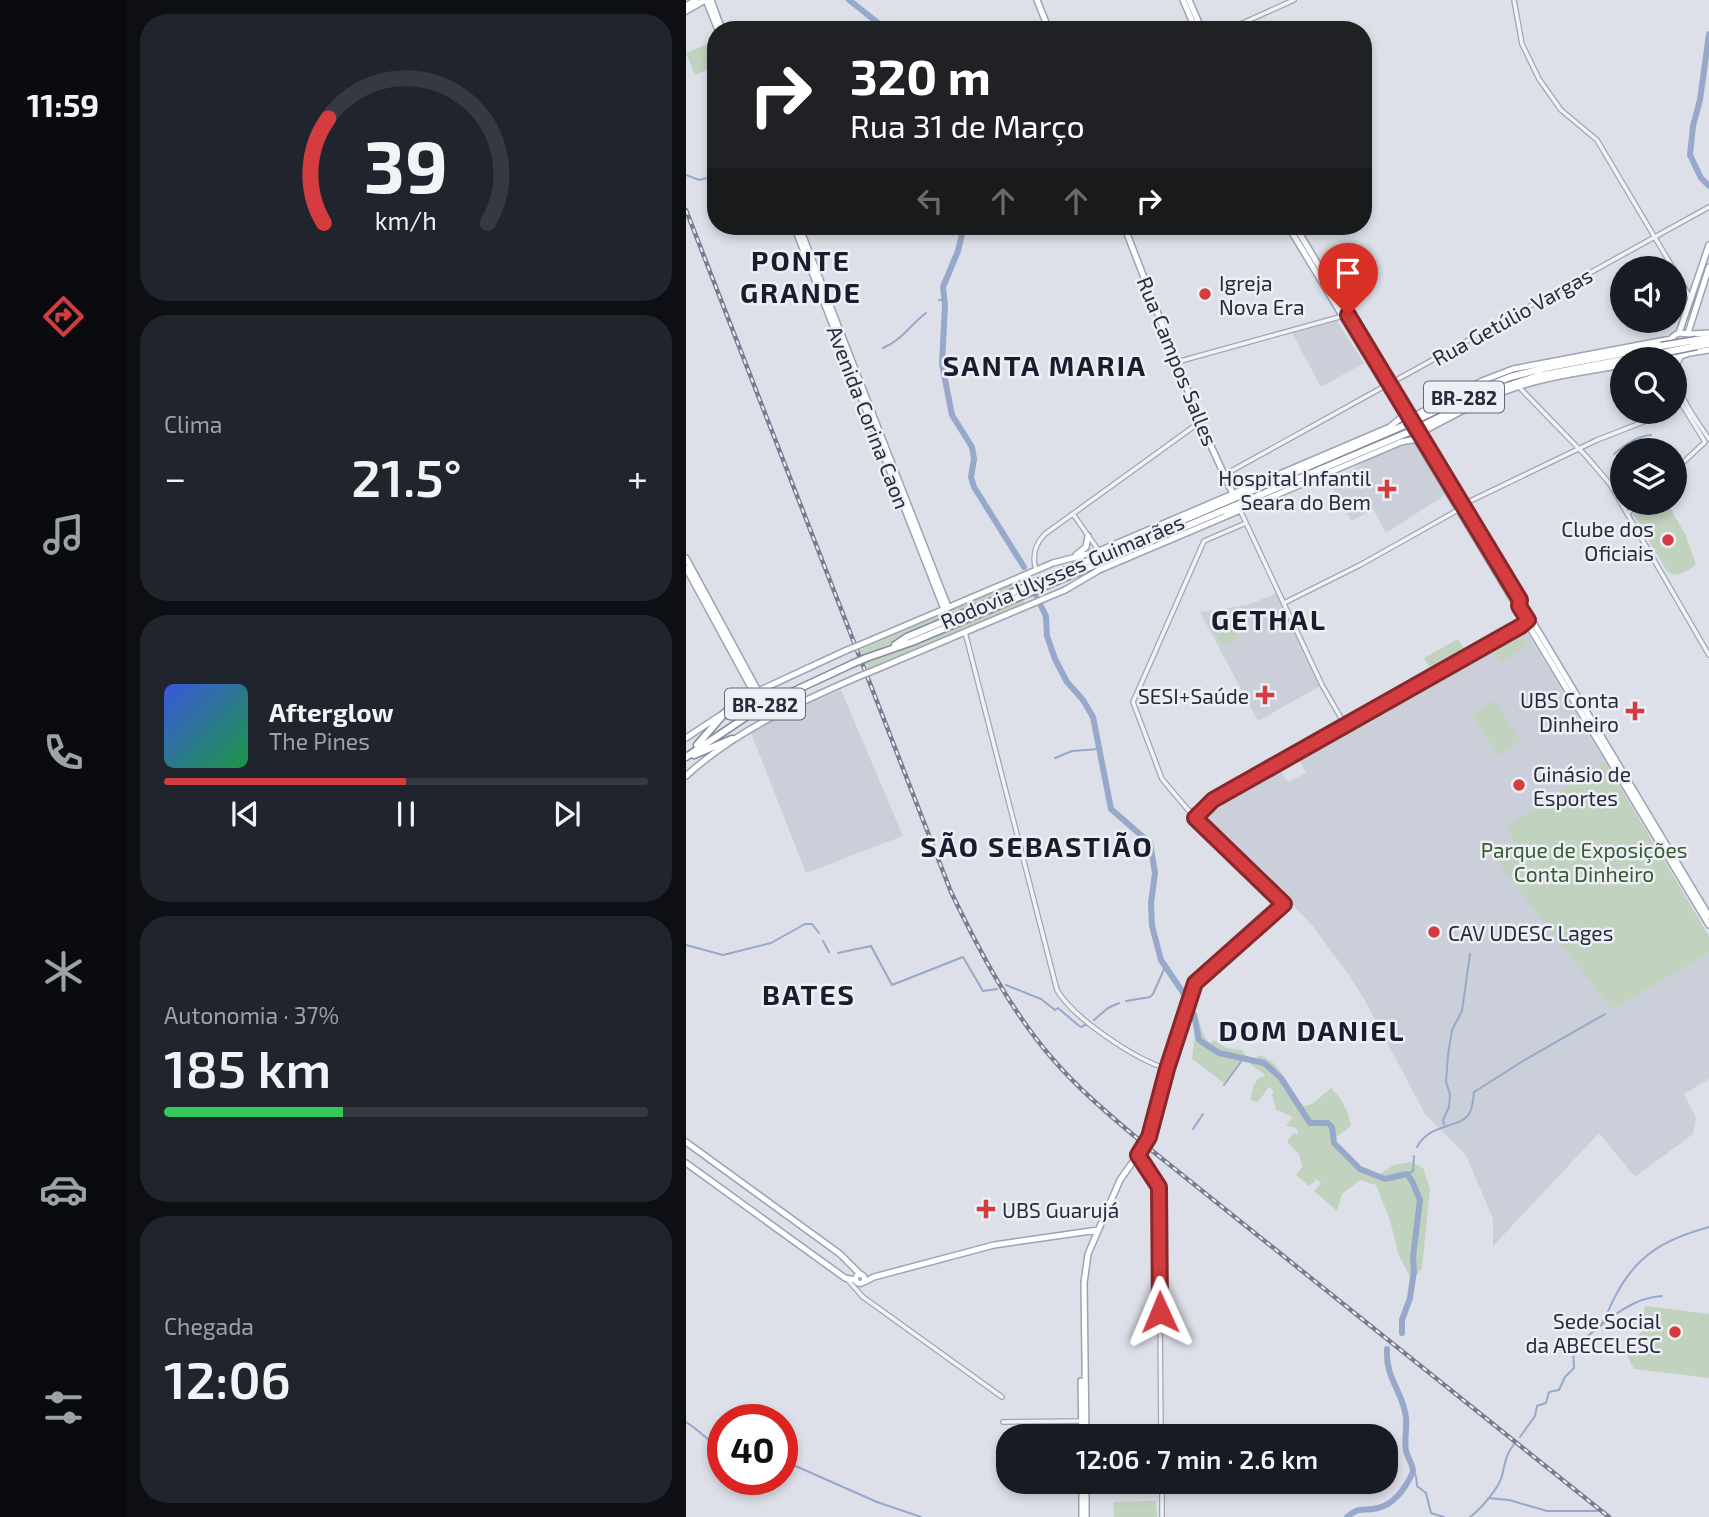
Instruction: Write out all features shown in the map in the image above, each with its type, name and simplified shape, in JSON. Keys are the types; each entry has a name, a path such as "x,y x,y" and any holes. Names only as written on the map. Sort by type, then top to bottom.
{"highway":[{"name":"Rodovia Ulysses Guimarães","path":"1683,347 1697,343 1709,335"},
{"name":"Rodovia Ulysses Guimarães","path":"1697,343 1709,344"},
{"path":"1558,365 1582,355"},
{"name":"Rodovia Ulysses Guimarães","path":"1051,580 1410,423 1490,384 1558,365 1610,359"},
{"name":"Rodovia Ulysses Guimarães","path":"686,758 764,705 891,648 907,638 1220,512 1414,430 1495,390 1527,379 1610,362"},
{"path":"1564,371 1590,371"},
{"path":"1246,488 1267,484"},
{"path":"1255,504 1265,493"},
{"path":"1183,520 1200,509"},
{"path":"1220,512 1240,510"},
{"path":"686,758 730,707"},
{"path":"686,758 732,739"}],"main road":[{"path":"686,9 696,0"},
{"path":"686,9 707,0 716,21"},
{"path":"1037,0 1045,21"},
{"path":"1183,0 1192,21"},
{"path":"1189,0 1198,21"},
{"name":"Avenida Corina Caon","path":"800,235 946,608"},
{"name":"Rua Campos Salles","path":"1128,235 1200,422 1233,494"},
{"path":"1294,235 1387,385"},
{"path":"1300,235 1407,419 1520,600 1709,925"},
{"path":"1687,310 1709,245"},
{"path":"1690,354 1694,342 1689,333 1709,267"},
{"path":"686,738 756,692 847,650 1036,570 1099,551 1200,509 1390,427 1503,373 1671,339 1679,333"},
{"path":"1689,333 1709,335"},
{"path":"1669,347 1671,339"},
{"path":"1687,355 1709,350"},
{"path":"686,776 732,739 785,710 1050,597 1093,572 1418,436 1424,430 1476,404 1519,387 1610,367"},
{"path":"1418,436 1527,623 1604,745"},
{"path":"1448,491 1460,505"},
{"path":"1073,557 1086,547 1088,536"},
{"path":"686,558 756,692"},
{"path":"686,568 756,692"},
{"path":"1036,570 1050,597"},
{"path":"1021,577 1033,604"},
{"path":"1520,600 1519,606 1527,618 1527,623"},
{"path":"1084,1421 1085,1276 1096,1231 1121,1178 1149,1137 1188,1001 1198,979 1284,904 1195,818 1213,800 1527,623"},
{"path":"1615,765 1709,916"},
{"path":"686,1142 840,1254 858,1279"},
{"path":"686,1163 845,1278 874,1277 994,1245 1096,1231"},
{"path":"1084,1494 1084,1517"}],"street":[{"path":"1247,21 1294,0"},
{"path":"1514,0 1522,44 1534,71 1561,110 1597,140 1666,256"},
{"name":"Rua Getúlio Vargas","path":"1224,475 1709,207"},
{"path":"1687,292 1691,299"},
{"path":"1177,362 1343,316"},
{"path":"1519,387 1610,484"},
{"path":"1687,410 1707,440 1687,459"},
{"path":"1036,570 1034,556 1041,538 1200,422"},
{"path":"1284,603 1360,565 1460,505 1638,424"},
{"path":"1240,510 1322,685 1345,726"},
{"path":"1073,514 1099,551"},
{"path":"1628,515 1709,656"},
{"path":"1195,818 1161,776 1133,702 1204,541 1246,523"},
{"path":"965,632 1057,990 1083,1017 1121,1046 1143,1060 1167,1069"},
{"path":"1190,812 1213,800"},
{"path":"1138,1155 1158,1182 1160,1194 1161,1424"},
{"path":"858,1279 855,1289 863,1297 1002,1397"},
{"path":"1003,1422 1084,1421"},
{"path":"1162,1494 1162,1517"}],"shaded area":[{"path":"1337,321 1364,363 1321,387 1292,333"},
{"name":"Hospital Infantil Seara do Bem","path":"1404,441 1413,442 1445,495 1386,533 1373,509 1351,521 1330,484 1376,454"},
{"path":"1279,592 1322,685 1258,721 1200,612 1248,605"},
{"name":"CAV UDESC Lages","path":"1524,628 1605,761 1508,827 1517,846 1497,860 1612,1010 1709,953 1709,1079 1684,1094 1696,1117 1693,1134 1635,1177 1599,1133 1493,1246 1493,1219 1466,1155 1425,1114 1348,974 1312,925 1204,816 1216,802 1278,767 1288,782 1306,773 1297,755"},
{"path":"841,690 903,836 806,873 751,733 792,710"}],"green space":[{"path":"707,44 707,70 695,75 686,53"},
{"name":"Clube dos Oficiais","path":"1634,515 1674,515 1686,536 1696,565 1674,575 1667,571"},
{"path":"1010,584 1020,587 863,656 860,650"},
{"path":"1024,598 1024,604 869,671 865,662"},
{"path":"1226,611 1239,638 1222,646 1209,620"},
{"path":"1519,633 1527,647 1501,662 1493,648"},
{"path":"1458,639 1468,656 1434,675 1424,658"},
{"path":"1494,700 1521,741 1499,756 1472,715"},
{"name":"Parque de Exposições Conta Dinheiro","path":"1605,761 1709,936 1709,953 1612,1010 1496,860 1517,846 1507,827"},
{"path":"1193,1006 1210,1043 1214,1040 1227,1048 1242,1050 1246,1055 1224,1083 1192,1059 1194,1029 1190,1011"},
{"path":"1259,1055 1275,1065 1304,1106 1312,1104 1331,1088 1344,1106 1351,1126 1332,1140 1363,1169 1380,1174 1394,1165 1411,1162 1423,1168 1430,1189 1422,1268 1412,1281 1398,1253 1390,1220 1376,1185 1360,1180 1342,1194 1337,1211 1314,1191 1321,1183 1317,1179 1309,1186 1296,1175 1302,1167 1299,1154 1287,1142 1293,1133 1299,1135 1296,1128 1286,1126 1291,1116 1276,1110 1272,1094 1274,1091 1269,1087 1258,1102 1251,1100 1254,1084 1265,1075 1250,1064"},
{"name":"Sede Social da ABECELESC","path":"1645,1306 1709,1314 1709,1378 1634,1369 1627,1355 1637,1350"},
{"path":"1156,1501 1157,1517 1114,1517 1113,1502"}],"waterway":[{"path":"849,0 876,21"},
{"path":"1709,34 1690,155 1701,178 1709,186"},
{"path":"686,175 699,180 707,178"},
{"path":"962,235 943,287 945,305 942,364 952,415 972,447 974,459 971,477 974,487 1024,567"},
{"path":"939,300 944,300"},
{"path":"883,348 895,341 926,313"},
{"path":"1639,438 1651,435"},
{"path":"1029,578 1036,595"},
{"path":"1041,606 1046,616 1047,636 1055,659 1067,682 1083,700 1093,717 1111,809 1150,843 1155,873 1151,903 1152,926 1161,960 1194,1015 1199,1040 1219,1053 1264,1063 1281,1078 1310,1123 1328,1123 1332,1127 1334,1143 1360,1169 1385,1179 1407,1174 1412,1181 1420,1200 1413,1257 1414,1271 1410,1298 1402,1320 1402,1333"},
{"path":"1055,758 1072,751 1099,749"},
{"path":"686,945 723,955 771,943 805,924 812,924 819,933"},
{"path":"823,941 829,952"},
{"path":"838,953 871,946 892,985 963,957 983,991 997,989"},
{"path":"1444,1124 1450,1094 1446,1082 1448,1055 1452,1030 1462,1011 1470,954"},
{"path":"1126,1001 1150,997 1165,967"},
{"path":"1006,985 1041,999 1055,1010 1058,1008 1081,1027 1087,1024"},
{"path":"1094,1020 1119,1003"},
{"path":"1417,1147 1430,1133 1464,1119 1471,1109 1474,1092 1605,1014"},
{"path":"1224,1085 1243,1059"},
{"path":"1193,1129 1203,1114"},
{"path":"1407,1174 1413,1171 1414,1156"},
{"path":"1601,1325 1624,1281 1643,1259 1666,1243 1709,1227"},
{"path":"1520,1437 1535,1416 1537,1406 1546,1403 1549,1392 1559,1390 1565,1377 1574,1368 1573,1348 1625,1308 1649,1298 1662,1296"},
{"path":"1347,1517 1359,1510 1378,1508 1390,1503 1413,1472 1406,1451 1405,1409 1389,1369 1387,1349"},
{"path":"686,1422 707,1438"},
{"path":"1470,1517 1497,1486 1507,1455 1514,1444"},
{"path":"798,1467 877,1502 921,1517"},
{"path":"1413,1472 1417,1486 1426,1493 1431,1513 1444,1517"},
{"path":"1488,1498 1509,1500 1547,1511 1597,1511"}],"railway":[{"path":"686,210 951,892 984,957 1022,1019 1073,1081 1133,1135 1609,1517"}],"place":[{"name":"Igreja Nova Era","path":"1205,294"},
{"name":"Hospital Infantil Seara do Bem","path":"1387,489"},
{"name":"Clube dos Oficiais","path":"1668,540"},
{"name":"SESI+Saúde","path":"1265,695"},
{"name":"UBS Conta Dinheiro","path":"1635,711"},
{"name":"Ginásio de Esportes","path":"1519,785"},
{"name":"CAV UDESC Lages","path":"1434,932"},
{"name":"UBS Guarujá","path":"986,1209"},
{"name":"Sede Social da ABECELESC","path":"1675,1332"}],"district":[{"name":"PONTE GRANDE","path":"801,276"},
{"name":"SANTA MARIA","path":"1045,365"},
{"name":"GETHAL","path":"1269,619"},
{"name":"SÃO SEBASTIÃO","path":"1037,846"},
{"name":"BATES","path":"809,994"},
{"name":"DOM DANIEL","path":"1312,1030"}],"route":[{"path":"1160,1312 1160,1194 1155,1178 1138,1155 1149,1137 1167,1069 1195,983 1284,904 1195,818 1213,800 1527,623 1528,620 1519,606 1520,600 1348,315"}]}
